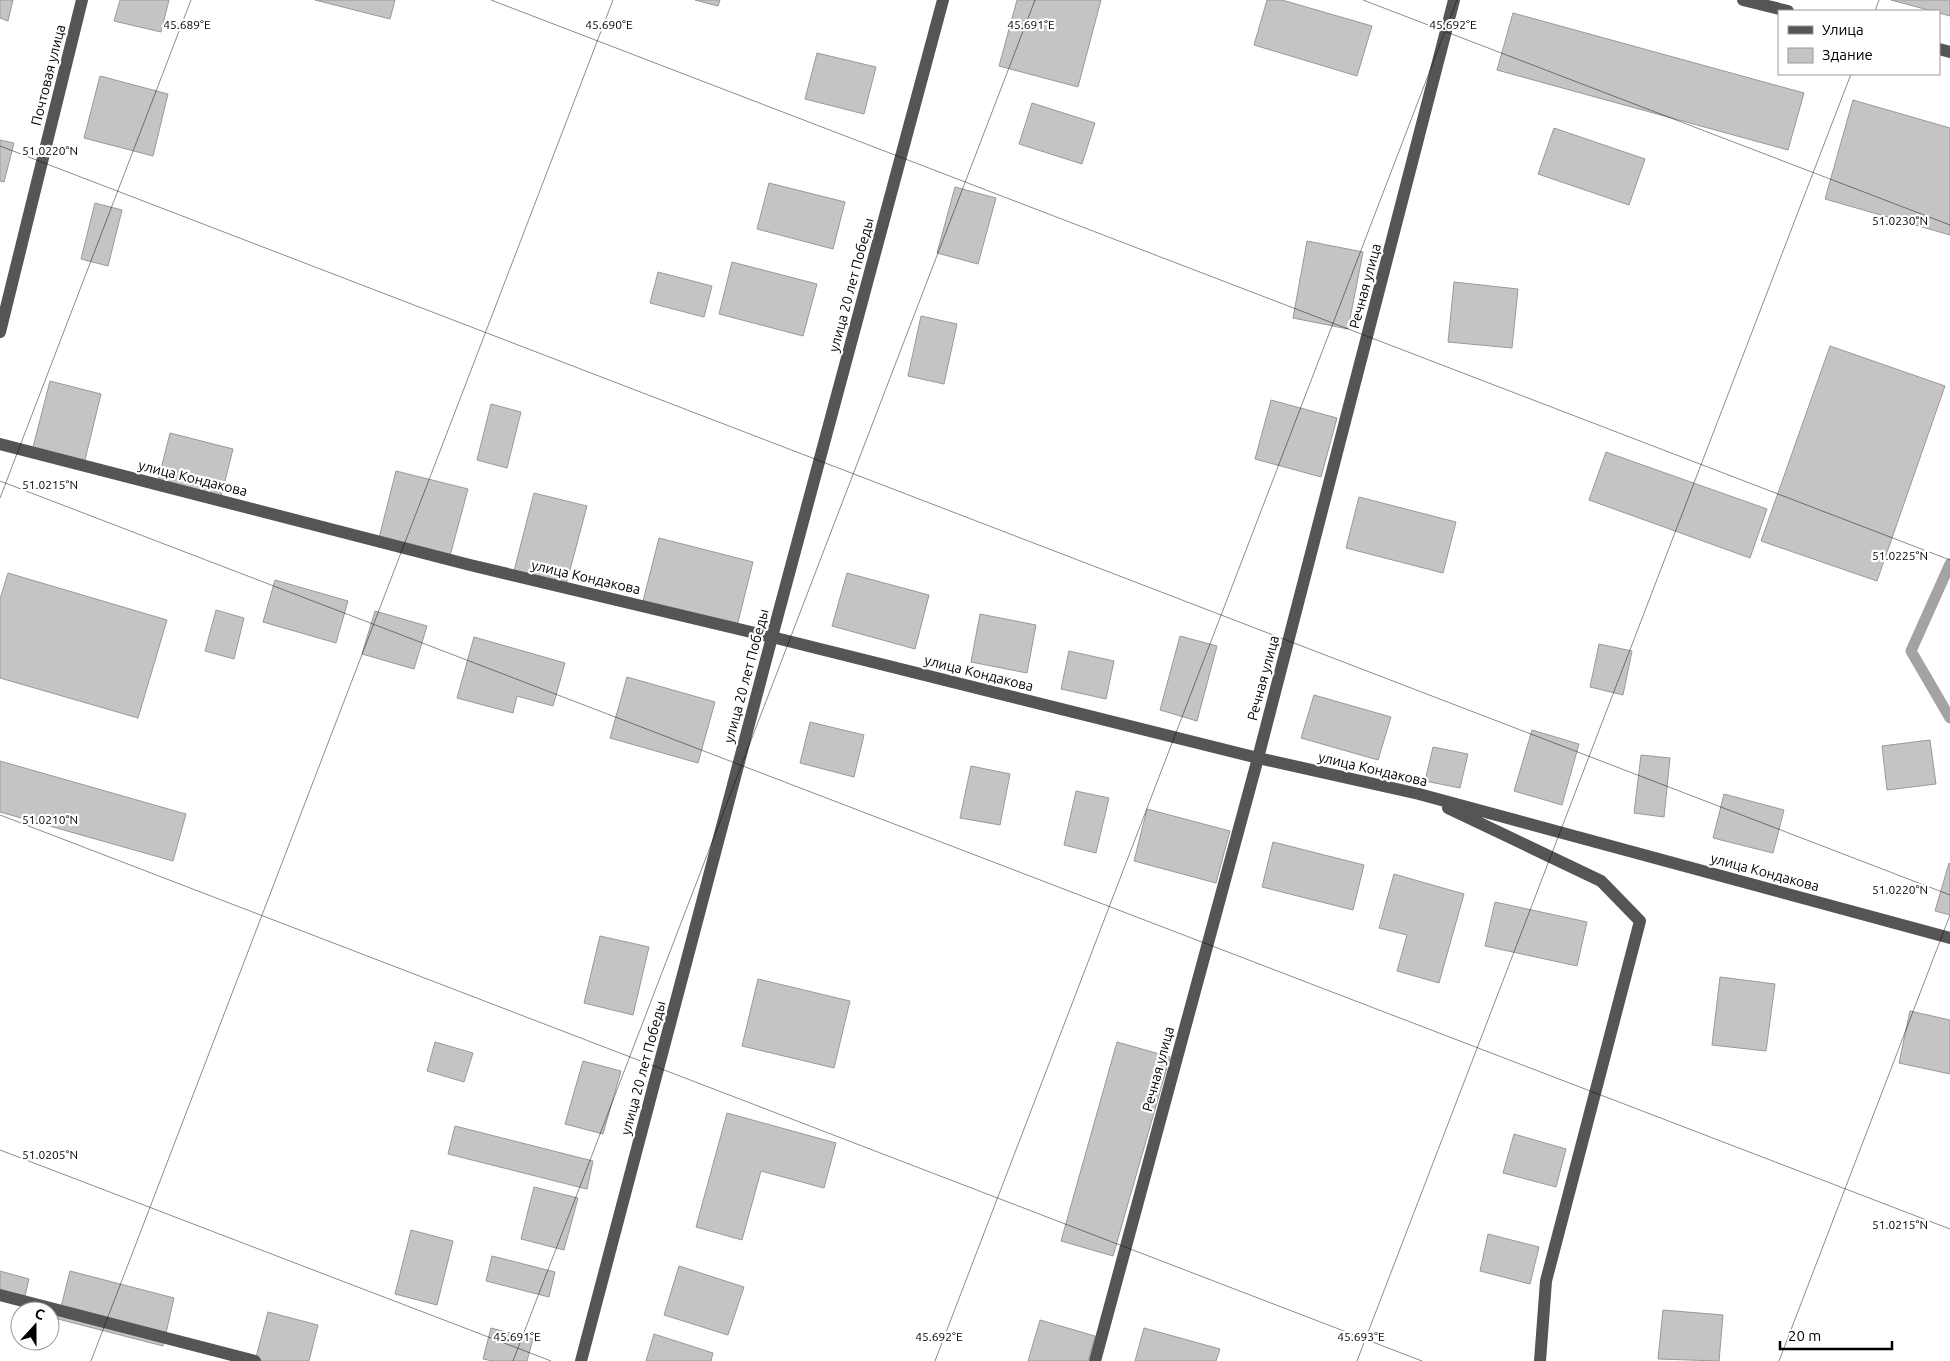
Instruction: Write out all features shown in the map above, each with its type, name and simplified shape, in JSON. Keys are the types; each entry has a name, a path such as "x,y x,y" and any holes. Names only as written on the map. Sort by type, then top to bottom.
{"street":[{"name":"Почтовая улица","path":"0,332 82,0"},
{"name":"улица 20 лет Победы","path":"581,1361 772,637 943,0"},
{"name":"Речная улица","path":"1095,1361 1258,758 1454,0"},
{"path":"1743,0 1784,10"},
{"name":"улица Кондакова","path":"0,444 470,565 772,637 1258,758 1419,794 1950,938"},
{"path":"1419,794 1601,881 1640,921 1546,1282 1540,1361"},
{"path":"0,1295 255,1361"}],"building":[{"path":"0,0 13,0 8,21 0,18"},
{"path":"120,0 169,0 161,32 114,21"},
{"path":"315,0 395,0 390,19"},
{"path":"695,0 720,0 718,6"},
{"path":"1017,0 1101,0 1078,87 999,66"},
{"path":"1267,0 1282,0 1372,26 1357,76 1254,45"},
{"path":"1891,0 1950,0 1950,16 1940,13 1940,10 1928,10"},
{"path":"1513,13 1804,93 1788,150 1497,70"},
{"path":"817,53 876,67 864,114 805,99"},
{"path":"100,76 168,94 153,156 84,138"},
{"path":"1853,100 1950,128 1950,235 1825,199"},
{"path":"1032,103 1095,123 1082,164 1019,144"},
{"path":"1554,128 1645,159 1629,205 1538,174"},
{"path":"0,140 14,143 4,182 0,181"},
{"path":"769,183 845,202 833,249 757,229"},
{"path":"955,187 996,198 978,264 937,253"},
{"path":"95,203 122,210 108,266 81,259"},
{"path":"1307,241 1363,252 1348,329 1293,318"},
{"path":"732,262 817,284 803,336 719,314"},
{"path":"658,272 712,286 704,317 650,303"},
{"path":"1454,282 1518,289 1512,348 1448,342"},
{"path":"921,316 957,324 944,384 908,376"},
{"path":"1830,346 1945,386 1877,581 1761,541"},
{"path":"50,381 101,394 83,468 31,455"},
{"path":"1271,400 1337,418 1321,477 1255,459"},
{"path":"491,404 521,412 507,468 477,460"},
{"path":"170,433 233,449 221,497 158,481"},
{"path":"1606,452 1767,509 1750,558 1589,500"},
{"path":"396,471 468,489 450,556 379,538"},
{"path":"534,493 587,506 566,585 514,571"},
{"path":"1359,497 1456,522 1443,573 1346,548"},
{"path":"659,538 753,562 737,626 643,601"},
{"path":"8,573 167,620 138,718 0,678 0,599"},
{"path":"847,573 929,595 915,649 832,626"},
{"path":"275,580 348,601 336,643 263,622"},
{"path":"216,610 244,618 234,659 205,651"},
{"path":"375,611 427,626 414,669 362,654"},
{"path":"980,614 1036,625 1027,673 971,662"},
{"path":"1180,636 1217,646 1197,721 1160,710"},
{"path":"474,637 565,663 553,706 517,696 513,713 457,698"},
{"path":"1599,644 1632,651 1623,695 1590,687"},
{"path":"1069,651 1114,661 1106,699 1061,689"},
{"path":"627,677 715,702 698,763 610,738"},
{"path":"1314,695 1391,717 1378,760 1301,738"},
{"path":"810,722 864,735 854,777 800,763"},
{"path":"1532,730 1579,744 1562,805 1514,791"},
{"path":"1930,740 1936,784 1887,790 1882,746"},
{"path":"1433,747 1468,754 1460,788 1425,781"},
{"path":"1641,755 1670,758 1664,817 1634,813"},
{"path":"0,761 186,814 173,861 0,812"},
{"path":"971,766 1010,774 1000,825 960,818"},
{"path":"1076,791 1109,798 1096,853 1064,845"},
{"path":"1724,794 1784,810 1773,853 1713,838"},
{"path":"1147,809 1230,831 1216,883 1134,861"},
{"path":"1273,842 1364,865 1353,910 1262,887"},
{"path":"1950,864 1950,915 1935,911"},
{"path":"1394,874 1464,894 1439,983 1397,971 1407,935 1379,928"},
{"path":"1495,902 1587,922 1577,966 1485,946"},
{"path":"600,936 649,947 633,1015 584,1003"},
{"path":"1720,977 1775,984 1766,1051 1712,1045"},
{"path":"758,979 850,1001 834,1068 742,1046"},
{"path":"1910,1011 1950,1020 1950,1074 1899,1063"},
{"path":"435,1042 473,1053 464,1082 427,1071"},
{"path":"1117,1042 1170,1057 1113,1256 1061,1241"},
{"path":"583,1061 621,1071 603,1134 565,1124"},
{"path":"727,1113 836,1143 824,1188 761,1171 742,1240 696,1227"},
{"path":"455,1126 593,1161 587,1189 448,1154"},
{"path":"1514,1134 1566,1149 1556,1187 1503,1173"},
{"path":"534,1187 578,1198 564,1250 521,1239"},
{"path":"411,1230 453,1241 437,1305 395,1294"},
{"path":"1488,1234 1539,1247 1530,1284 1480,1271"},
{"path":"492,1256 555,1272 549,1297 486,1281"},
{"path":"679,1266 744,1287 728,1335 664,1315"},
{"path":"0,1271 29,1279 24,1301 12,1301 0,1298"},
{"path":"70,1271 174,1298 163,1346 60,1320 60,1311"},
{"path":"1663,1310 1723,1315 1719,1361 1658,1359"},
{"path":"268,1312 318,1325 309,1361 255,1361"},
{"path":"1040,1320 1095,1336 1088,1361 1028,1361"},
{"path":"491,1328 533,1339 527,1361 493,1361 483,1359"},
{"path":"1144,1328 1220,1349 1216,1361 1135,1361"},
{"path":"654,1334 713,1353 711,1361 646,1361"}],"waterway":[{"path":"1950,564 1911,651 1950,718"}]}
